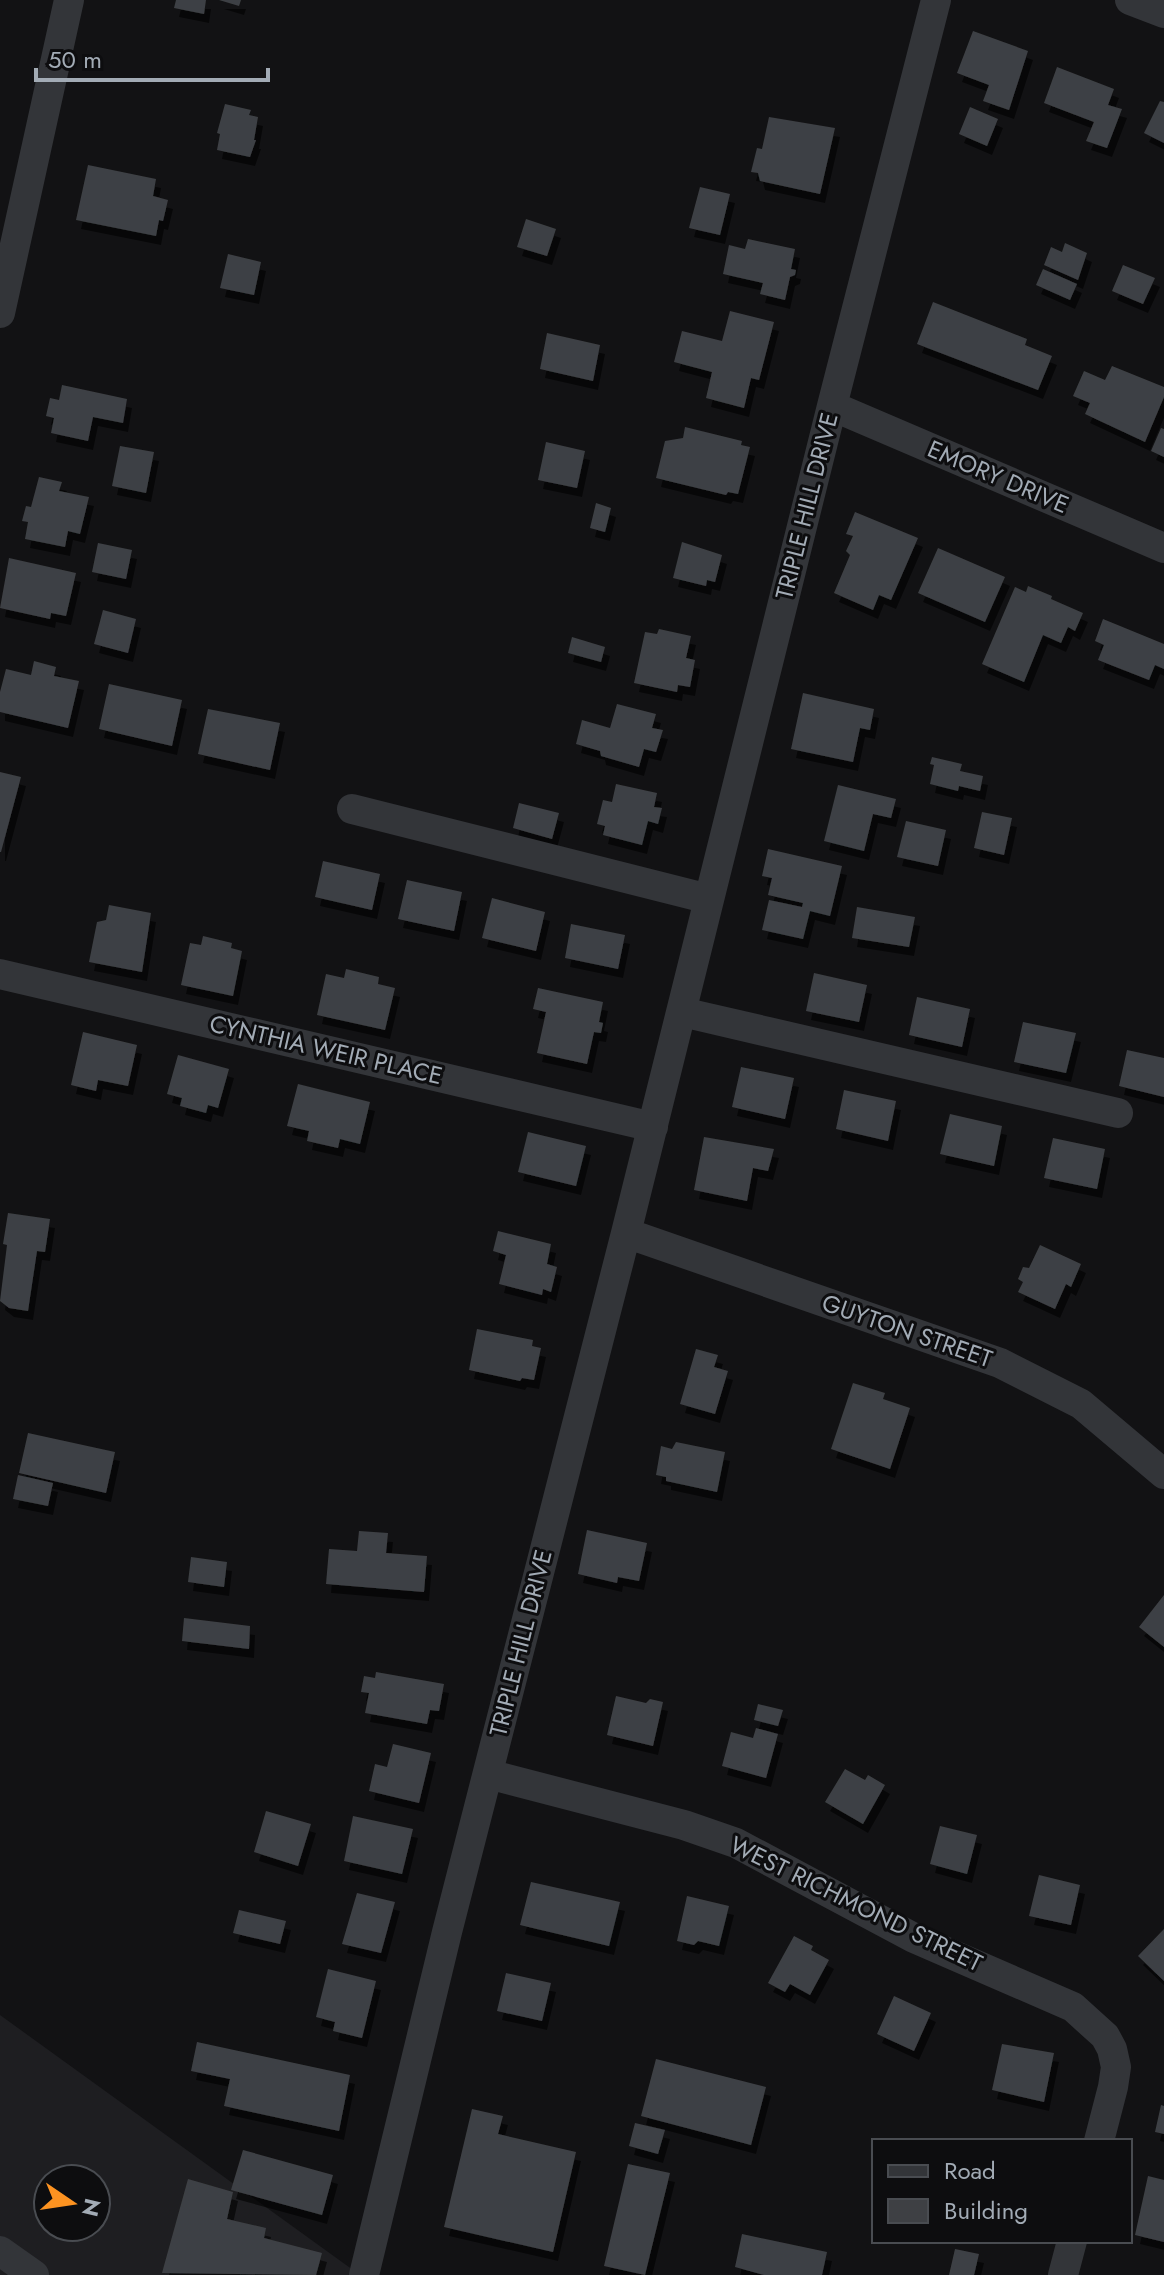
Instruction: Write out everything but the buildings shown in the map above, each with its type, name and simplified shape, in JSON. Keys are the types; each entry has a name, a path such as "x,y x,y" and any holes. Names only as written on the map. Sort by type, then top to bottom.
{"street":[{"path":"0,313 69,0"},
{"name":"TRIPLE HILL DRIVE","path":"364,2275 936,0"},
{"path":"1130,0 1164,13"},
{"name":"EMORY DRIVE","path":"832,406 1164,548"},
{"path":"352,809 709,899"},
{"name":"CYNTHIA WEIR PLACE","path":"0,974 653,1127"},
{"path":"682,1012 1118,1113"},
{"name":"GUYTON STREET","path":"626,1233 1000,1363 1081,1404 1164,1474"},
{"name":"WEST RICHMOND STREET","path":"488,1774 684,1825 736,1843 914,1938 1073,2007 1105,2036 1116,2067 1100,2139"},
{"path":"1063,2275 1071,2243"},
{"path":"0,2251 34,2275"}],"shaded area":[{"path":"0,2015 360,2275 0,2275"}]}
